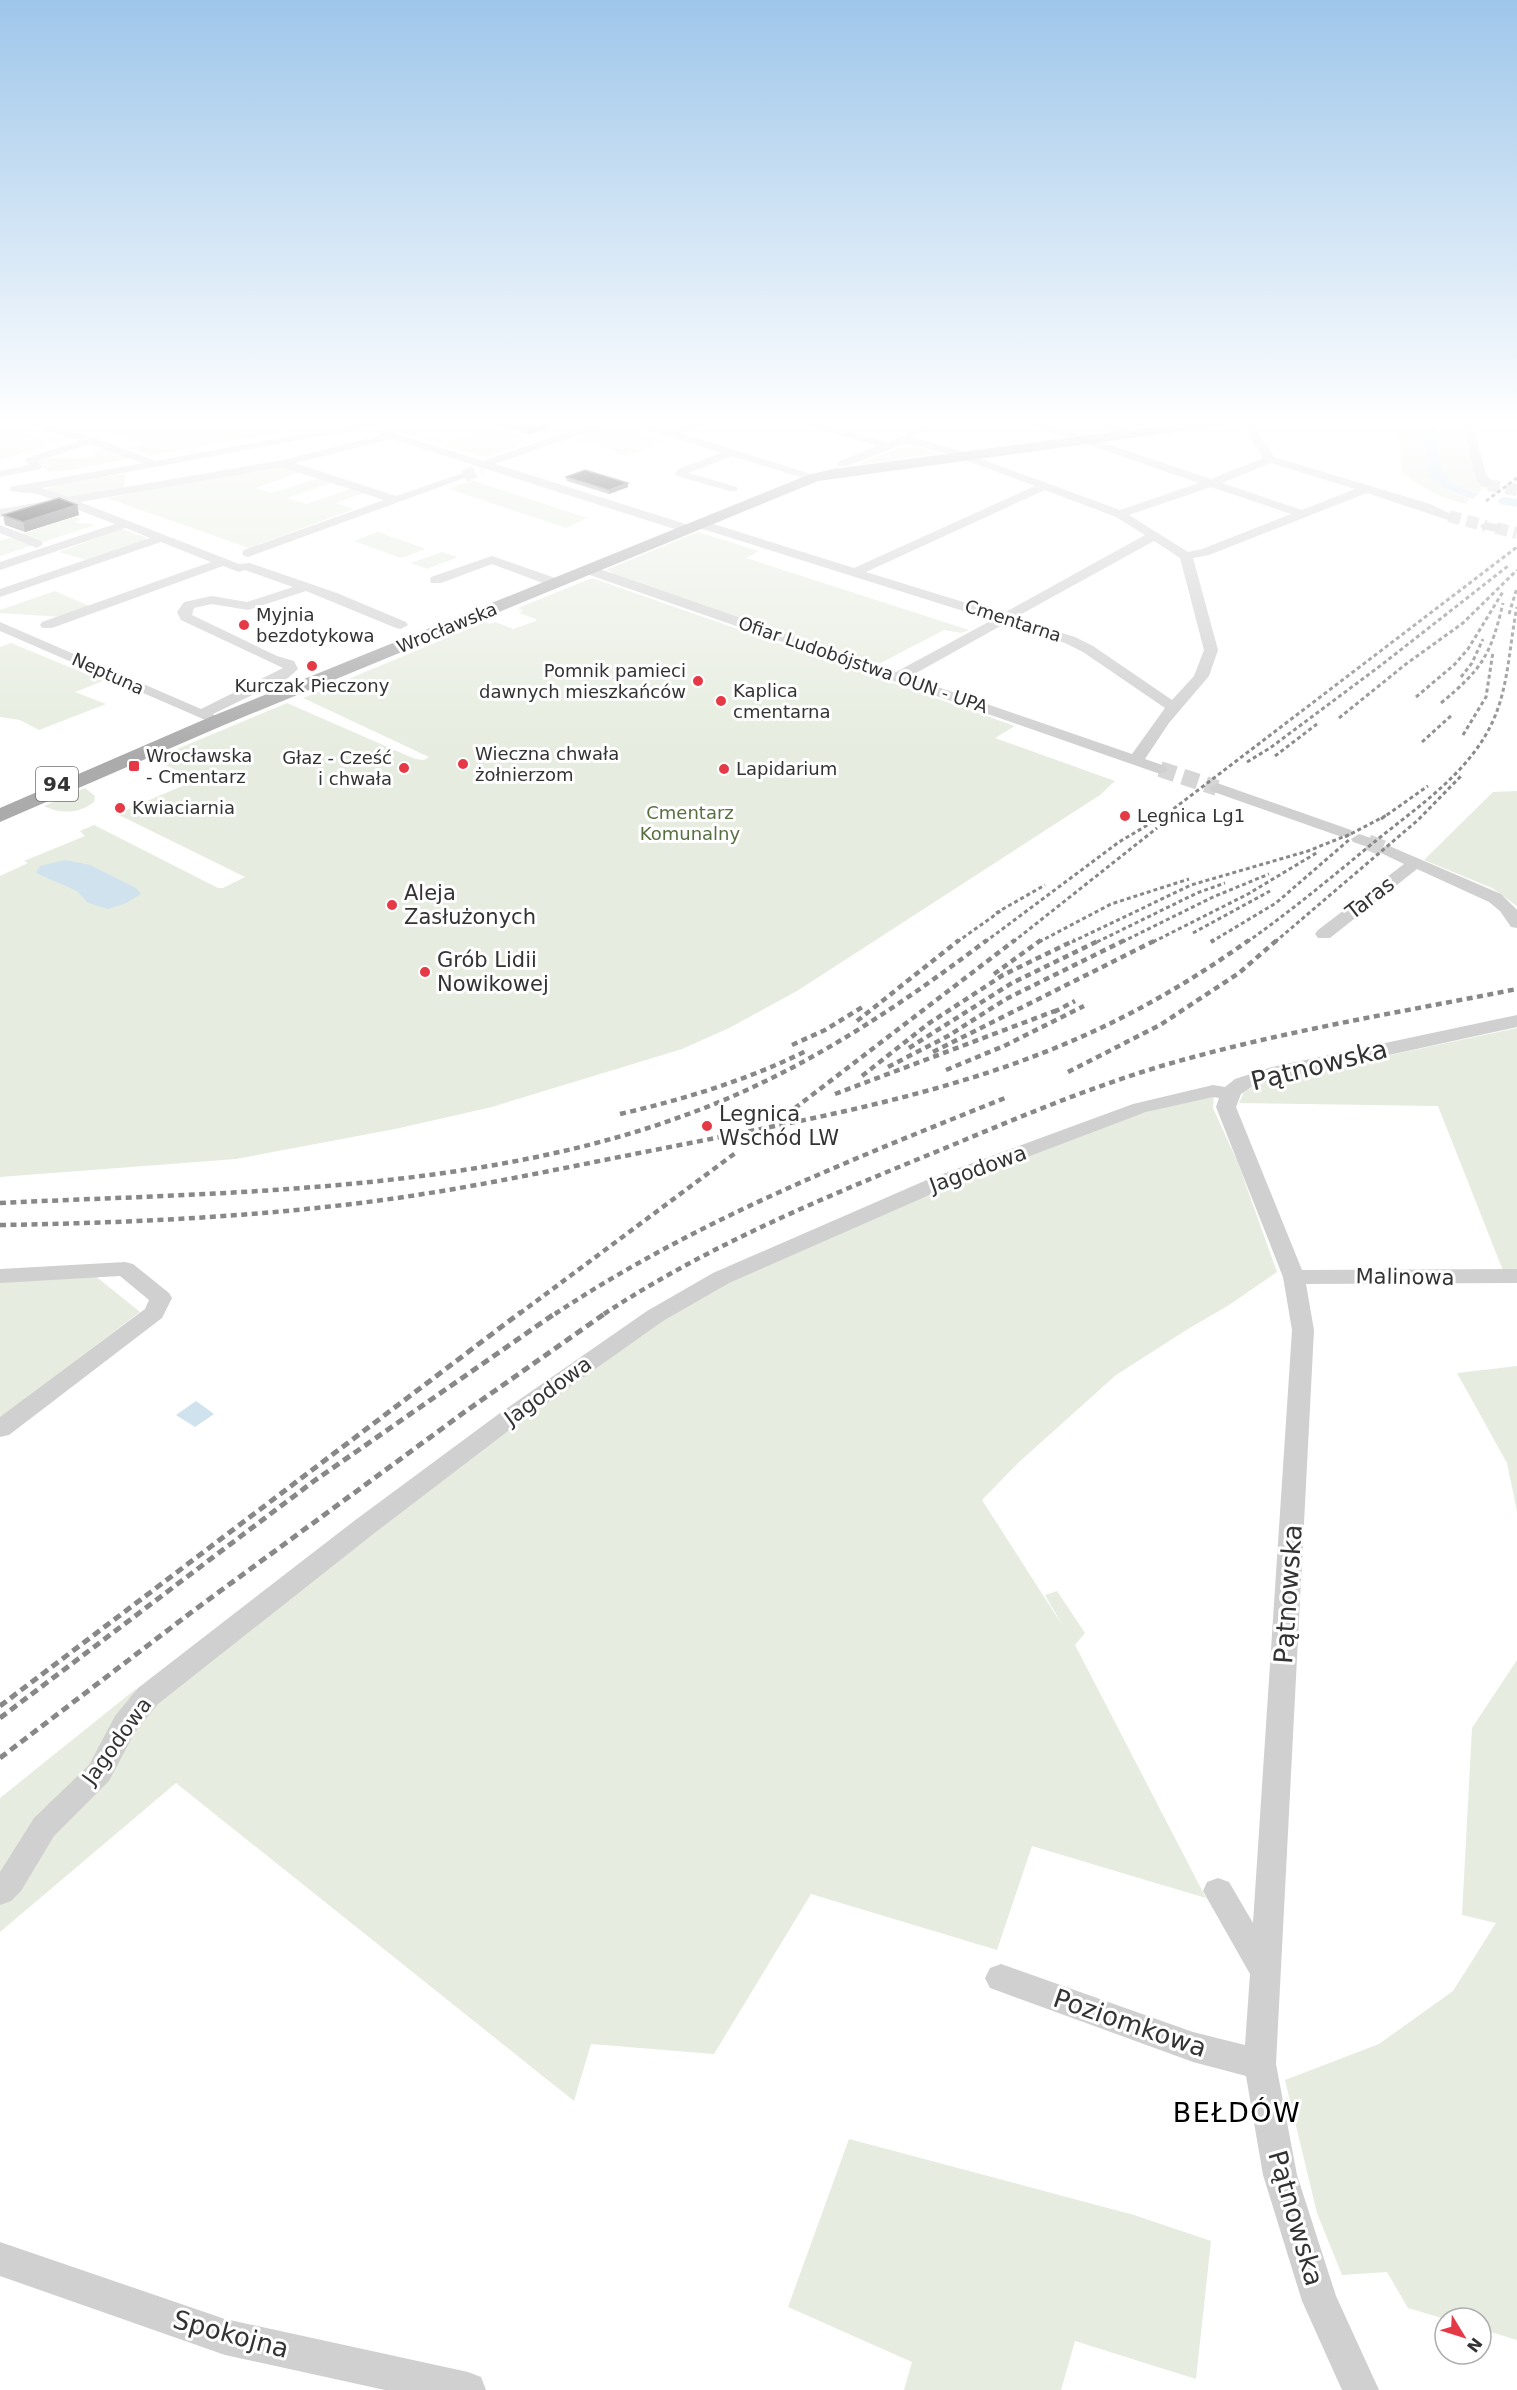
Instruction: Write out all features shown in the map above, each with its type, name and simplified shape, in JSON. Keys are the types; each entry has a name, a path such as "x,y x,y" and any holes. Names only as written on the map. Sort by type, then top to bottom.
{"main road":[{"name":"Wrocławska","path":"0,816 115,765 209,718 589,570 678,533"},
{"name":"Wrocławska","path":"0,809 75,777 115,765"}],"street":[{"path":"7,533 44,547"},
{"path":"0,566 44,547 97,533"},
{"path":"146,533 239,568 245,566 332,596 401,625"},
{"path":"248,553 305,533"},
{"name":"Cmentarna","path":"717,533 856,572 1078,643 1174,708"},
{"path":"856,572 943,533"},
{"path":"1151,533 1186,556 1211,650 1199,683 1174,708 1136,760 1160,769"},
{"path":"1186,556 1205,552 1255,533"},
{"path":"898,677 1155,535"},
{"path":"0,593 162,538"},
{"path":"436,580 488,560 556,583"},
{"path":"47,626 222,562"},
{"name":"Ofiar Ludobójstwa OUN - UPA","path":"589,570 1136,760"},
{"path":"209,718 291,669 289,664 256,644 196,616 196,613 203,609 230,604 248,606 306,587"},
{"name":"Neptuna","path":"0,626 209,718"},
{"path":"0,639 16,633"},
{"path":"1217,788 1357,838"},
{"path":"1387,850 1495,898 1506,907 1517,923"},
{"name":"Taras","path":"1324,934 1416,862"},
{"name":"Pątnowska","path":"1361,2390 1320,2301 1283,2185 1260,2064 1303,1330 1294,1277 1226,1107 1228,1094 1238,1084 1272,1073 1517,1021"},
{"name":"Jagodowa","path":"0,1892 10,1882 44,1827 99,1773 125,1724 148,1696 408,1494 570,1374 655,1316 721,1278 936,1184 1140,1108 1213,1090 1228,1094"},
{"path":"0,1276 125,1269 161,1298 154,1313 0,1429"},
{"name":"Malinowa","path":"1294,1277 1517,1276"},
{"path":"1218,1891 1265,1972"},
{"name":"Poziomkowa","path":"1001,1978 1193,2047 1260,2064"},
{"name":"Spokojna","path":"0,2259 225,2337 468,2390"}],"green space":[{"path":"26,533 72,533 0,556 0,541"},
{"path":"112,533 132,533 147,538 86,560 59,552"},
{"path":"205,533 291,533 249,548"},
{"path":"380,533 426,549 401,558 354,541"},
{"path":"700,533 759,551 746,558 969,630 961,633 944,630 875,666 609,574 612,572 606,570"},
{"path":"442,552 458,557 427,569 411,563"},
{"name":"Cmentarz Komunalny","path":"592,578 1015,726 995,738 1115,781 1100,795 797,991 729,1028 682,1049 492,1107 395,1129 236,1159 0,1177 0,876 28,863 24,861 85,836 80,831 94,825 218,888 223,888 245,877 117,814 196,780 153,759 287,703 415,759 424,760 429,757 303,698 485,622 490,624 495,622 513,629 536,621 536,619 519,613 523,611 518,608"},
{"path":"55,591 91,607 61,617 0,613 0,610"},
{"path":"11,643 103,681 75,692 106,704 39,730 20,720 0,717 0,647"},
{"path":"85,788 95,796 94,802 82,809 70,812 44,806"},
{"path":"1517,791 1517,906 1492,888 1424,860 1493,792"},
{"path":"1517,1028 1517,1272 1504,1273 1438,1106 1239,1103 1244,1092 1260,1083"},
{"path":"1214,1096 1213,1108 1238,1163 1277,1272 1229,1305 1116,1375 1018,1463 982,1500 1064,1628 1045,1595 1057,1591 1085,1633 1075,1645 1206,1898 1032,1846 997,1950 811,1894 714,2054 591,2044 574,2101 176,1783 0,1932 0,1903 152,1704 606,1355 724,1281 876,1214 1130,1117 1173,1104"},
{"path":"94,1275 140,1312 0,1418 0,1281"},
{"path":"1517,1366 1517,1511 1507,1463 1457,1373"},
{"path":"1517,1660 1517,2340 1493,2333 1493,2306 1433,2306 1433,2315 1408,2308 1387,2272 1342,2275 1317,2213 1285,2080 1379,2044 1453,1991 1496,1923 1462,1915 1472,1728"},
{"path":"137,1688 97,1757 0,1880 0,1798"},
{"path":"849,2139 1134,2215 1211,2241 1196,2379 1075,2341 1061,2390 904,2390 912,2362 788,2307"}],"water":[{"path":"65,860 90,865 136,888 141,894 126,903 108,909 88,903 77,891 36,873 40,866"},
{"path":"196,1401 214,1414 195,1427 176,1415"}],"tunnel":[{"path":"1160,769 1217,788"},
{"path":"1368,842 1387,850"}],"railway":[{"path":"985,942 1119,842 1168,813 1517,547"},
{"path":"1247,762 1270,748 1380,666 1508,566"},
{"path":"1339,718 1406,664 1463,623 1517,570"},
{"path":"1509,614 1517,588"},
{"path":"1416,697 1454,665 1468,649 1504,590"},
{"path":"1441,703 1466,680 1483,660 1494,636 1503,603"},
{"path":"1247,942 1311,894 1440,789 1469,758 1482,741 1498,709 1517,607"},
{"path":"1461,677 1472,663 1483,639"},
{"path":"1463,735 1486,697 1493,652"},
{"path":"1422,742 1453,714"},
{"path":"1275,756 1317,724"},
{"path":"1275,942 1418,820 1461,776"},
{"path":"1386,816 1428,786"},
{"path":"1351,834 1386,816"},
{"path":"1381,819 1386,816"},
{"path":"1013,942 1157,828"},
{"path":"1072,942 1191,885 1308,851 1351,834"},
{"path":"1345,837 1351,834"},
{"path":"1214,940 1211,942 1276,903 1350,839"},
{"path":"1153,942 1248,894 1318,852"},
{"path":"1122,942 1213,897 1269,874"},
{"path":"1039,942 1111,904 1189,879"},
{"path":"1097,942 1197,893 1225,883"},
{"path":"996,913 1045,885"},
{"path":"1193,933 1270,891"},
{"path":"957,942 1002,910"},
{"path":"857,1021 959,940"},
{"path":"0,1203 175,1196 354,1184 444,1173 531,1158 617,1137 699,1110 738,1094 813,1057 919,990 987,940"},
{"path":"778,1121 1015,940"},
{"path":"994,974 1041,940"},
{"path":"862,1076 928,1024 1003,975 1075,940"},
{"path":"909,1048 1012,983 1100,940"},
{"path":"888,1067 948,1036 1006,999 1125,940"},
{"path":"933,1052 1156,940"},
{"path":"0,1225 192,1218 288,1211 383,1200 525,1176 828,1115 936,1088 1041,1054 1092,1032 1153,1001 1212,966 1249,940"},
{"path":"1068,1072 1160,1025 1239,973 1277,940"},
{"path":"605,1313 684,1266 767,1224 1092,1089 1154,1068 1268,1038 1517,989"},
{"path":"1059,1009 1075,1001"},
{"path":"792,1045 825,1030 864,1006"},
{"path":"946,1070 1004,1046 1084,1006"},
{"path":"835,1094 1059,1009"},
{"path":"1054,1012 1059,1009"},
{"path":"620,1114 716,1088 762,1071 808,1050"},
{"path":"555,1314 663,1250 774,1194 1005,1098"},
{"path":"519,1314 738,1151"},
{"path":"0,1706 521,1312"},
{"path":"0,1718 314,1481 557,1312"},
{"path":"0,1758 193,1611 466,1411 605,1313"}],"place":[{"name":"Myjnia bezdotykowa","path":"244,625"},
{"name":"Kurczak Pieczony","path":"312,666"},
{"name":"Pomnik pamieci dawnych mieszkańców","path":"698,681"},
{"name":"Kaplica cmentarna","path":"721,701"},
{"name":"Wieczna chwała żołnierzom","path":"463,764"},
{"name":"Wrocławska - Cmentarz","path":"134,766"},
{"name":"Głaz - Cześć i chwała","path":"404,768"},
{"name":"Lapidarium","path":"724,769"},
{"name":"Kwiaciarnia","path":"120,808"},
{"name":"Legnica Lg1","path":"1125,816"},
{"name":"Aleja Zasłużonych","path":"392,905"},
{"name":"Grób Lidii Nowikowej","path":"425,972"},
{"name":"Legnica Wschód LW","path":"707,1126"}],"district":[{"name":"BEŁDÓW","path":"1237,2113"}]}
